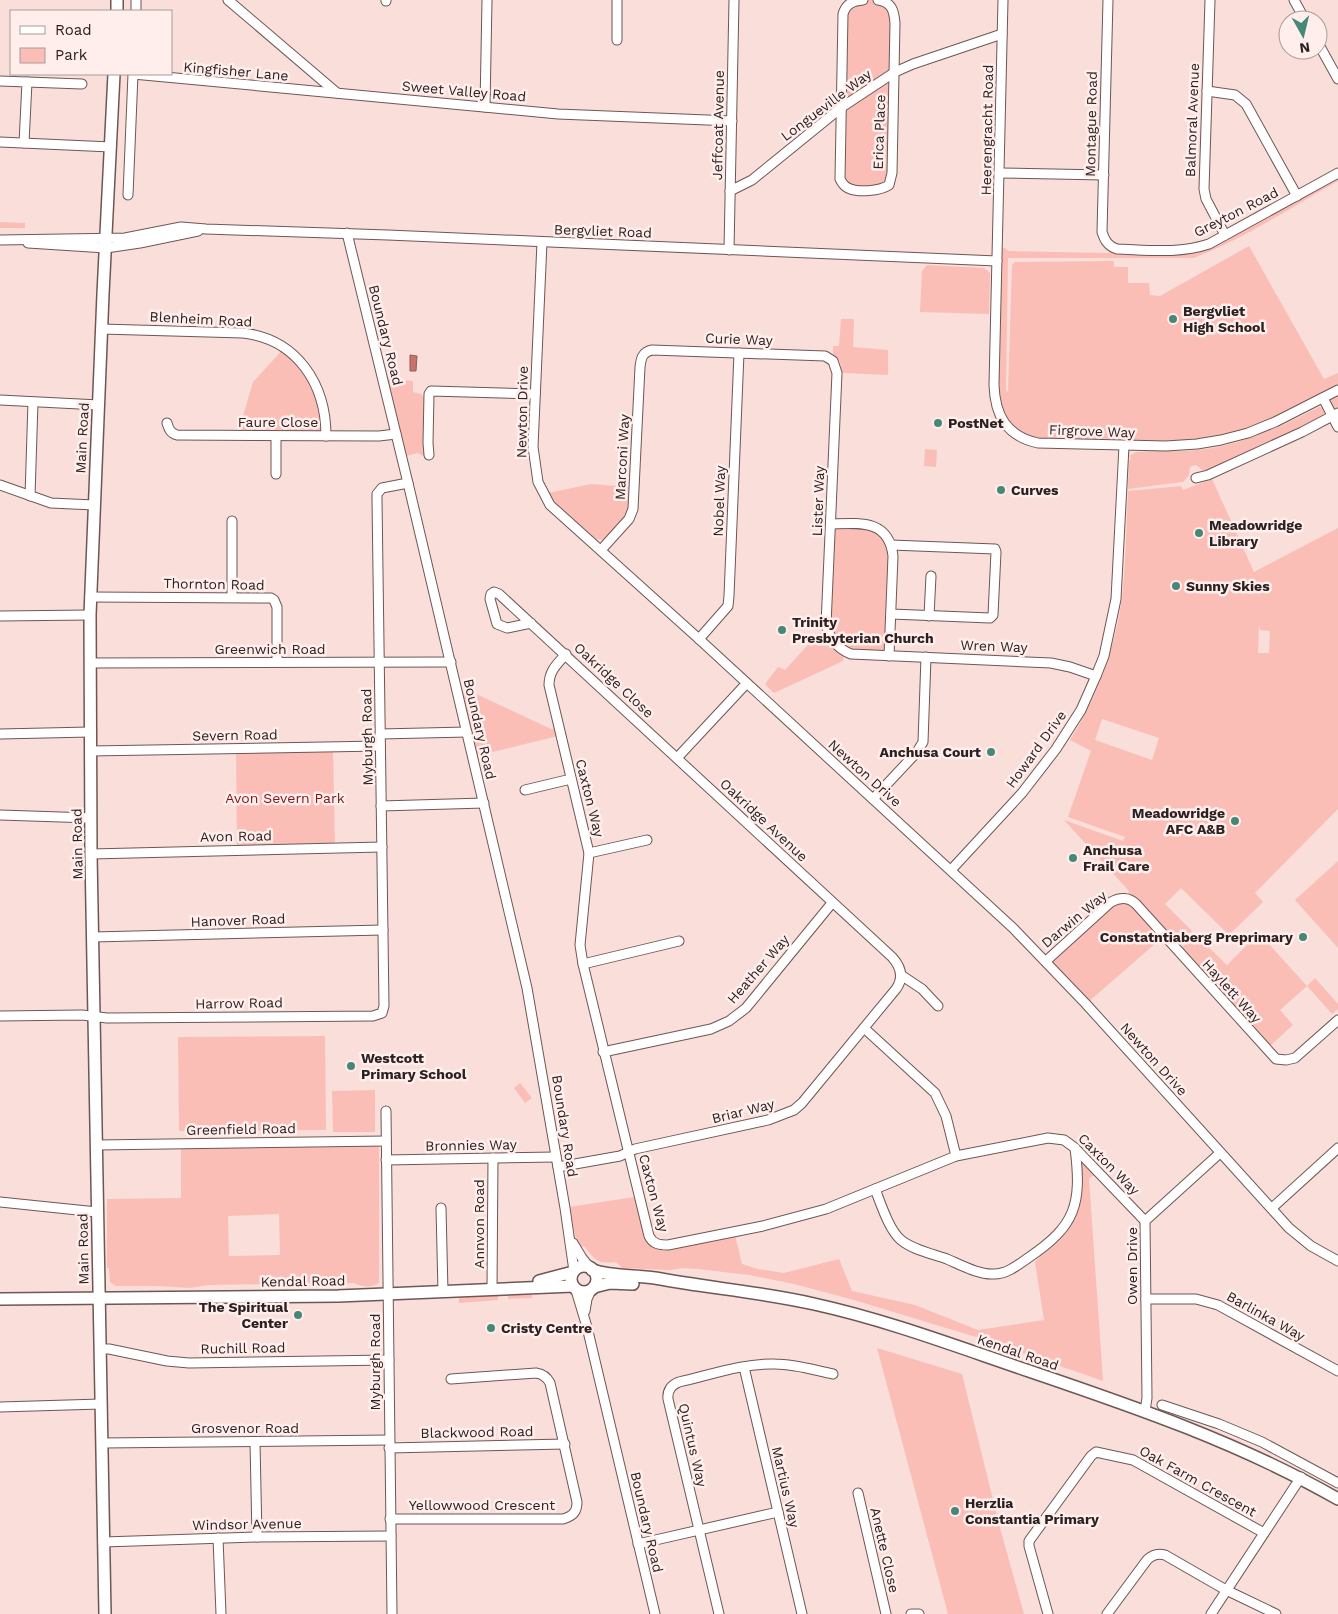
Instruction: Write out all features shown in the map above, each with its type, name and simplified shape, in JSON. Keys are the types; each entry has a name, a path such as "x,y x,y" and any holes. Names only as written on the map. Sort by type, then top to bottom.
{"main road":[{"name":"Main Road","path":"105,1614 98,1298 90,751 90,598 114,75"},
{"path":"582,1266 591,1269 596,1279 593,1287 585,1291 579,1291 574,1287 571,1281 574,1271 582,1266"},
{"name":"Kendal Road","path":"591,1269 613,1275 653,1278 765,1294 844,1311 917,1333 1145,1411 1234,1446 1301,1477 1338,1498"},
{"name":"Kendal Road","path":"508,1288 562,1276 574,1271"},
{"name":"Kendal Road","path":"593,1287 610,1283 653,1284 672,1282"},
{"name":"Kendal Road","path":"0,1299 388,1294 574,1287"}],"street":[{"path":"228,0 337,93"},
{"path":"485,107 488,0"},
{"path":"617,0 617,40"},
{"name":"Jeffcoat Avenue","path":"729,250 734,0"},
{"path":"842,107 844,14 848,4 863,0"},
{"path":"878,0 889,4 895,13 894,72"},
{"name":"Heerengracht Road","path":"998,261 1003,0"},
{"name":"Montague Road","path":"1108,0 1102,232 1110,247"},
{"name":"Balmoral Avenue","path":"1210,0 1204,189 1206,198 1226,235"},
{"name":"Longueville Way","path":"730,191 756,176 842,107 894,72 1002,34"},
{"path":"1335,68 1338,79"},
{"name":"Erica Place","path":"842,107 840,179 843,185 849,189 876,191 884,189 889,185 892,173 894,72"},
{"path":"128,195 133,75"},
{"name":"Kingfisher Lane","path":"144,75 337,93"},
{"path":"0,81 82,84"},
{"path":"24,144 27,82"},
{"path":"1207,91 1234,95 1246,104 1297,196"},
{"name":"Sweet Valley Road","path":"337,93 558,114 732,121"},
{"path":"0,142 111,147"},
{"path":"1000,173 1104,175"},
{"name":"Greyton Road","path":"1110,247 1117,249 1182,250 1209,244 1338,173"},
{"name":"Bergvliet Road","path":"0,240 44,245 140,243 206,229 348,233 998,261"},
{"name":"Boundary Road","path":"348,233 451,662 534,1022 570,1235 574,1271"},
{"name":"Newton Drive","path":"542,242 533,446 538,482 542,493 550,505 951,870 1046,961 1289,1228 1301,1239 1338,1261"},
{"name":"Firgrove Way","path":"998,261 996,408 1001,418 1016,434 1032,442 1166,446 1221,440 1248,433 1276,422 1338,390"},
{"name":"Blenheim Road","path":"102,328 243,333 264,336 275,341 294,355 313,381 324,409 326,436"},
{"name":"Curie Way","path":"643,354 652,350 822,355 829,357 833,361"},
{"name":"Nobel Way","path":"699,639 728,606 739,353"},
{"name":"Marconi Way","path":"601,550 629,519 633,508 640,367 643,354"},
{"name":"Lister Way","path":"833,361 837,373 826,625 834,642"},
{"path":"429,455 429,394 431,391 535,394"},
{"path":"1323,398 1335,415 1338,427"},
{"path":"0,400 99,405"},
{"path":"30,496 33,402"},
{"path":"1196,478 1208,475 1335,415"},
{"name":"Faure Close","path":"167,423 173,434 177,436 379,436 396,434"},
{"path":"276,436 276,474"},
{"name":"Howard Drive","path":"951,870 1022,793 1056,749 1081,710 1096,676 1104,656 1116,599 1124,446"},
{"name":"Myburgh Road","path":"382,1013 384,1006 377,494 386,486 408,483"},
{"path":"0,485 51,503 94,505"},
{"path":"232,521 232,597"},
{"path":"831,524 871,525 881,530 887,536 891,545 893,556 889,656"},
{"path":"891,545 996,550 992,617 986,619 891,614"},
{"path":"929,616 931,576"},
{"name":"Oakridge Close","path":"531,623 507,628 497,624 490,599 491,594 494,592 499,594 566,654 677,758"},
{"name":"Thornton Road","path":"90,598 266,597 274,600 277,607 277,662"},
{"path":"0,616 90,615"},
{"name":"Wren Way","path":"834,642 851,654 1051,662 1096,676"},
{"name":"Caxton Way","path":"566,654 553,669 549,677 549,685 589,853 580,945 603,1052 649,1236 652,1241 662,1245 763,1226 826,1209 956,1156 1048,1138 1064,1140 1076,1148 1145,1221"},
{"path":"873,799 917,752 923,742 926,657"},
{"name":"Greenwich Road","path":"90,663 451,662"},
{"path":"677,758 746,684"},
{"path":"0,734 90,732"},
{"path":"380,734 467,732"},
{"name":"Severn Road","path":"90,751 380,746"},
{"name":"Oakridge Avenue","path":"677,758 832,904 892,957 898,965 901,975"},
{"path":"525,790 571,779"},
{"path":"381,806 484,803"},
{"path":"0,815 91,818"},
{"path":"589,853 647,840"},
{"name":"Avon Road","path":"92,854 382,847"},
{"name":"Darwin Way","path":"1046,961 1111,902 1118,899 1126,898 1133,900 1164,936"},
{"name":"Heather Way","path":"603,1052 700,1032 729,1021 746,1008 832,904"},
{"name":"Hanover Road","path":"93,938 383,930"},
{"name":"Haylett Way","path":"1164,936 1276,1059 1295,1058 1338,1020"},
{"path":"583,964 679,941"},
{"path":"901,975 922,989 938,1006"},
{"name":"Briar Way","path":"558,1168 620,1156 629,1152 768,1120 794,1110 898,986 901,975"},
{"name":"Harrow Road","path":"0,1016 354,1016 379,1015 382,1013"},
{"path":"864,1028 935,1093 946,1116 956,1156"},
{"name":"Myburgh Road","path":"386,1111 392,1614"},
{"name":"Greenfield Road","path":"96,1145 386,1141"},
{"path":"875,1189 892,1227 902,1241 985,1274 1003,1273 1011,1270 1048,1245 1065,1227 1075,1204 1077,1192 1076,1148"},
{"path":"1272,1208 1338,1148"},
{"name":"Owen Drive","path":"1145,1411 1147,1398 1145,1221 1220,1153"},
{"name":"Bronnies Way","path":"386,1160 556,1157"},
{"name":"Annvon Road","path":"492,1289 493,1158"},
{"path":"0,1202 97,1212"},
{"path":"441,1208 443,1292"},
{"name":"Boundary Road","path":"570,1235 577,1251 591,1269"},
{"name":"Boundary Road","path":"574,1287 585,1320 655,1614"},
{"name":"Boundary Road","path":"585,1320 586,1303 593,1287"},
{"name":"Barlinka Way","path":"1146,1299 1196,1299 1208,1301 1338,1371"},
{"name":"Ruchill Road","path":"100,1349 189,1363 389,1360"},
{"name":"Quintus Way","path":"719,1614 668,1399 668,1392 676,1383 744,1367 767,1364 786,1364 833,1374"},
{"name":"Martius Way","path":"744,1367 802,1614"},
{"name":"Yellowwood Crescent","path":"390,1519 563,1519 570,1517 577,1509 565,1444 550,1383 545,1376 536,1374 451,1379"},
{"path":"0,1407 101,1404"},
{"path":"1162,1405 1219,1424 1262,1442 1338,1483"},
{"path":"255,1442 257,1537"},
{"name":"Grosvenor Road","path":"102,1443 255,1442 389,1444"},
{"name":"Blackwood Road","path":"389,1444 565,1444"},
{"name":"Oak Farm Crescent","path":"1048,1614 1029,1540 1094,1452 1133,1460 1264,1533"},
{"path":"1210,1614 1301,1477"},
{"name":"Anette Close","path":"858,1493 886,1614"},
{"path":"638,1544 778,1512"},
{"name":"Windsor Avenue","path":"104,1542 257,1537 391,1536"},
{"path":"218,1538 222,1614"},
{"path":"1107,1614 1147,1560 1156,1554 1165,1555 1226,1590 1276,1614"},
{"path":"911,1614 919,1614"}],"green space":[{"path":"859,0 878,0 893,8 892,173 884,189 843,185 843,14"},
{"name":"Bergvliet High School","path":"1338,173 1338,181 1249,232 1194,258 1008,258 1006,390 1008,392 1012,265 1015,262 1114,261 1114,267 1128,267 1128,283 1149,283 1150,295 1160,296 1249,246 1324,379 1338,373 1338,413 1332,416 1323,398 1275,422 1197,444 1047,443 1016,434 995,402 998,249 1005,248 1008,251 1109,253 1110,247 1196,248"},
{"path":"0,222 25,223 25,228 0,228"},
{"path":"927,265 984,268 990,273 989,314 920,312 922,271"},
{"path":"841,319 854,319 853,347 888,350 888,375 842,373 840,362 833,354 833,346 839,346"},
{"path":"285,347 313,381 326,436 237,436 253,382"},
{"path":"387,379 413,381 413,392 421,394 425,399 424,444 426,458 418,453 406,456"},
{"path":"1319,407 1323,408 1325,412 1322,417 1209,470 1202,470 1196,465 1190,467 1189,475 1183,482 1128,489 1131,457 1129,456 1136,452 1214,448 1275,428"},
{"path":"925,449 937,450 936,467 924,466"},
{"path":"1212,479 1254,572 1338,528 1338,809 1255,893 1263,902 1229,935 1181,888 1165,904 1192,931 1178,945 1137,899 1128,894 1129,891 1064,820 1123,841 1125,837 1068,817 1091,751 1070,740 1089,707 1104,672 1115,635 1122,598 1128,491 1181,486 1183,490","holes":["1259,625 1260,630 1270,631 1269,653 1258,653","1102,719 1159,738 1152,760 1095,740"]},
{"path":"591,484 631,487 630,509 617,529 603,540 596,539 555,503 548,493"},
{"path":"831,524 871,525 889,540 889,656 851,654 829,634"},
{"path":"824,631 844,655 843,661 774,693 765,684 778,667 785,670 817,635"},
{"path":"462,692 472,692 551,729 556,728 558,736 476,756"},
{"name":"Avon Severn Park","path":"333,747 335,848 237,850 236,749"},
{"path":"1338,861 1338,948 1295,900"},
{"path":"1126,898 1164,936 1086,1004 1046,961 1111,902"},
{"path":"1259,933 1307,986 1280,1010 1293,1025 1270,1046 1181,948 1195,934 1227,965"},
{"path":"1315,978 1338,1004 1338,1009 1332,1014 1307,986"},
{"path":"325,1036 326,1130 179,1131 178,1037"},
{"path":"520,1083 532,1098 525,1103 514,1088"},
{"path":"375,1090 375,1132 333,1132 332,1091"},
{"path":"379,1145 379,1283 373,1286 354,1283 208,1285 190,1288 116,1286 110,1282 109,1268 107,1268 107,1199 181,1198 181,1148","holes":["279,1214 280,1255 229,1256 228,1216"]},
{"path":"1084,1163 1097,1174 1089,1178 1103,1381 979,1338 794,1284 749,1275 698,1269 622,1268 616,1262 601,1262 594,1258 584,1246 579,1249 569,1207 634,1197 645,1238 649,1243 735,1235 742,1264 758,1269 784,1273 839,1259 852,1291 915,1305 978,1330 1044,1320 1035,1262 1066,1234 1073,1221 1081,1195 1082,1164"},
{"path":"532,1294 532,1298 508,1299 508,1295"},
{"path":"498,1295 498,1300 459,1303 459,1298"},
{"name":"Herzlia Constantia Primary","path":"877,1348 962,1374 999,1524 1024,1614 948,1614"}],"shaded area":[{"path":"410,355 417,356 416,371 410,371"}],"place":[{"name":"Bergvliet High School","path":"1173,319"},
{"name":"PostNet","path":"938,423"},
{"name":"Curves","path":"1001,490"},
{"name":"Meadowridge Library","path":"1199,533"},
{"name":"Sunny Skies","path":"1176,586"},
{"name":"Trinity Presbyterian Church","path":"782,630"},
{"name":"Anchusa Court","path":"991,752"},
{"name":"Meadowridge AFC A&B","path":"1235,821"},
{"name":"Anchusa Frail Care","path":"1073,858"},
{"name":"Constatntiaberg Preprimary","path":"1303,937"},
{"name":"Westcott Primary School","path":"351,1066"},
{"name":"The Spiritual Center","path":"298,1315"},
{"name":"Cristy Centre","path":"491,1328"},
{"name":"Herzlia Constantia Primary","path":"955,1511"}]}
